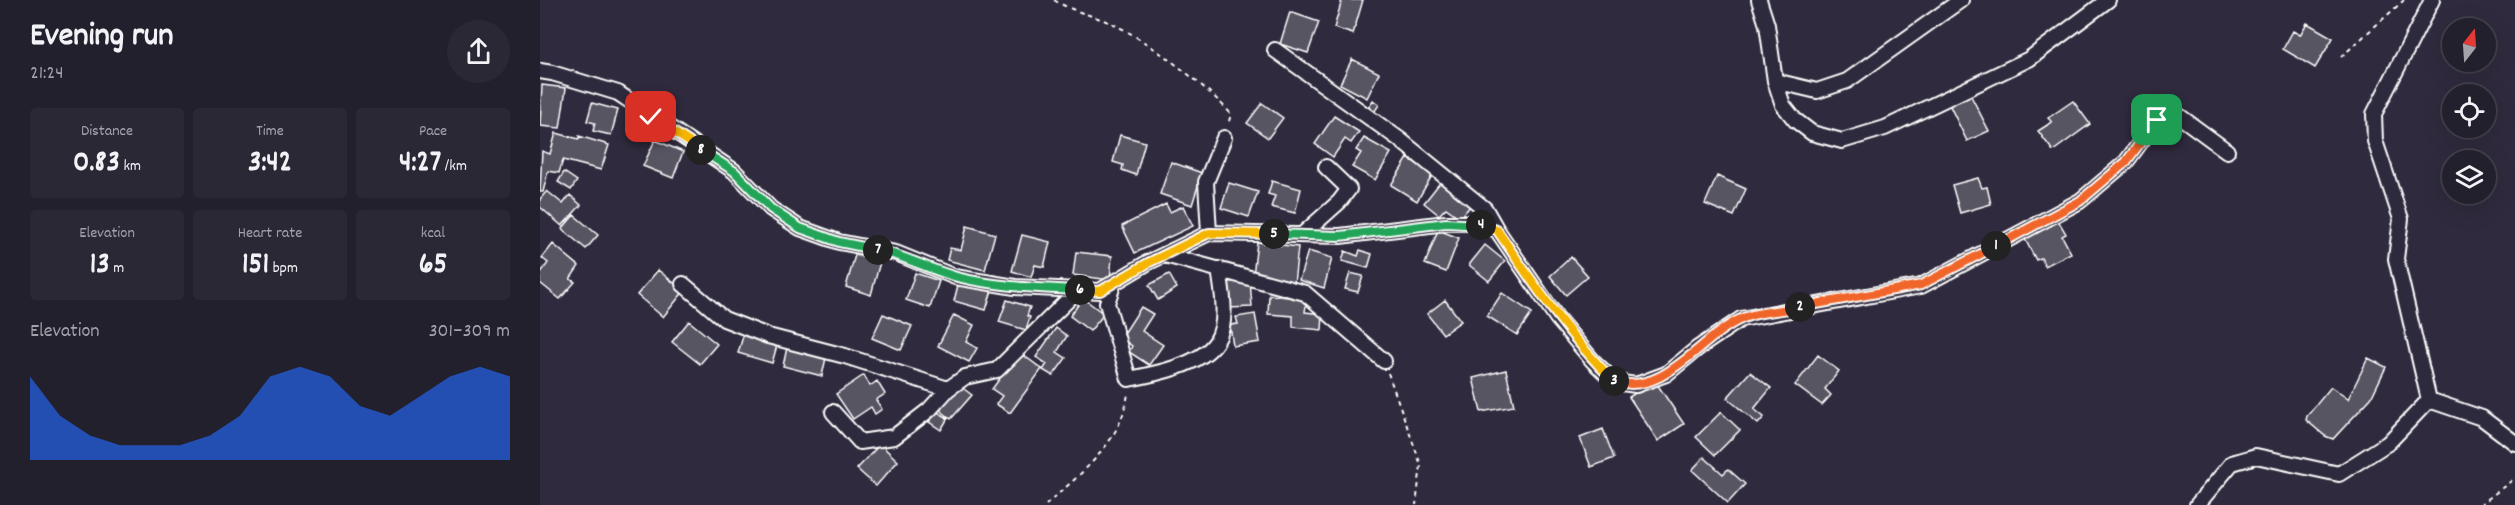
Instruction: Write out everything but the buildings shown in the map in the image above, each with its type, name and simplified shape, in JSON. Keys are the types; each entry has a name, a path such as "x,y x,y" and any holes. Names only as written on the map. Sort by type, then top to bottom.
{"street":[{"path":"1759,0 1767,25 1775,81 1783,105 1795,120 1812,133 1842,141 1885,128 2029,59 2108,0"},
{"path":"1775,81 1817,92 1847,81 1961,0"},
{"path":"2429,400 2396,259 2401,219 2374,141 2374,114 2433,0"},
{"path":"1275,50 1399,139 1485,209 1557,318 1593,361 1615,382 1636,385 1666,374 1698,348 1742,319 1921,285 2080,201 2126,162 2157,120 2171,110 2227,151"},
{"path":"540,71 618,93 734,171 771,209 800,228 839,242 896,254 956,277 1015,287 1100,291 1209,233 1340,236 1446,223 1476,223 1497,230"},
{"path":"1209,233 1206,182 1224,138"},
{"path":"1302,235 1338,202 1348,189 1326,167"},
{"path":"1165,255 1305,293 1384,361"},
{"path":"1114,282 1107,303 1129,379 1168,371 1209,351 1217,340 1222,325 1222,291 1219,269"},
{"path":"683,284 724,319 757,332 845,356 948,389"},
{"path":"833,412 860,442 894,437 929,410 948,389 965,377 997,370 1078,290"},
{"path":"2429,400 2482,418 2515,443"},
{"path":"2197,505 2232,463 2256,456 2339,474 2388,443 2429,400"}],"path":[{"path":"1054,0 1069,9 1114,24 1138,39 1218,99 1231,114 1224,138"},
{"path":"2341,57 2404,0"},
{"path":"1384,361 1421,465 1416,505"},
{"path":"1046,505 1102,454 1126,410 1129,379"},
{"path":"2480,505 2515,478"}],"route":[{"path":"651,117 734,171 771,209 800,228 839,242 896,254 956,277 1015,287 1100,291 1148,263 1209,233 1340,236 1446,223 1476,223 1497,230 1557,318 1593,361 1615,382 1636,385 1666,374 1698,348 1742,319 1921,285 2080,201 2126,162 2157,120"}]}
